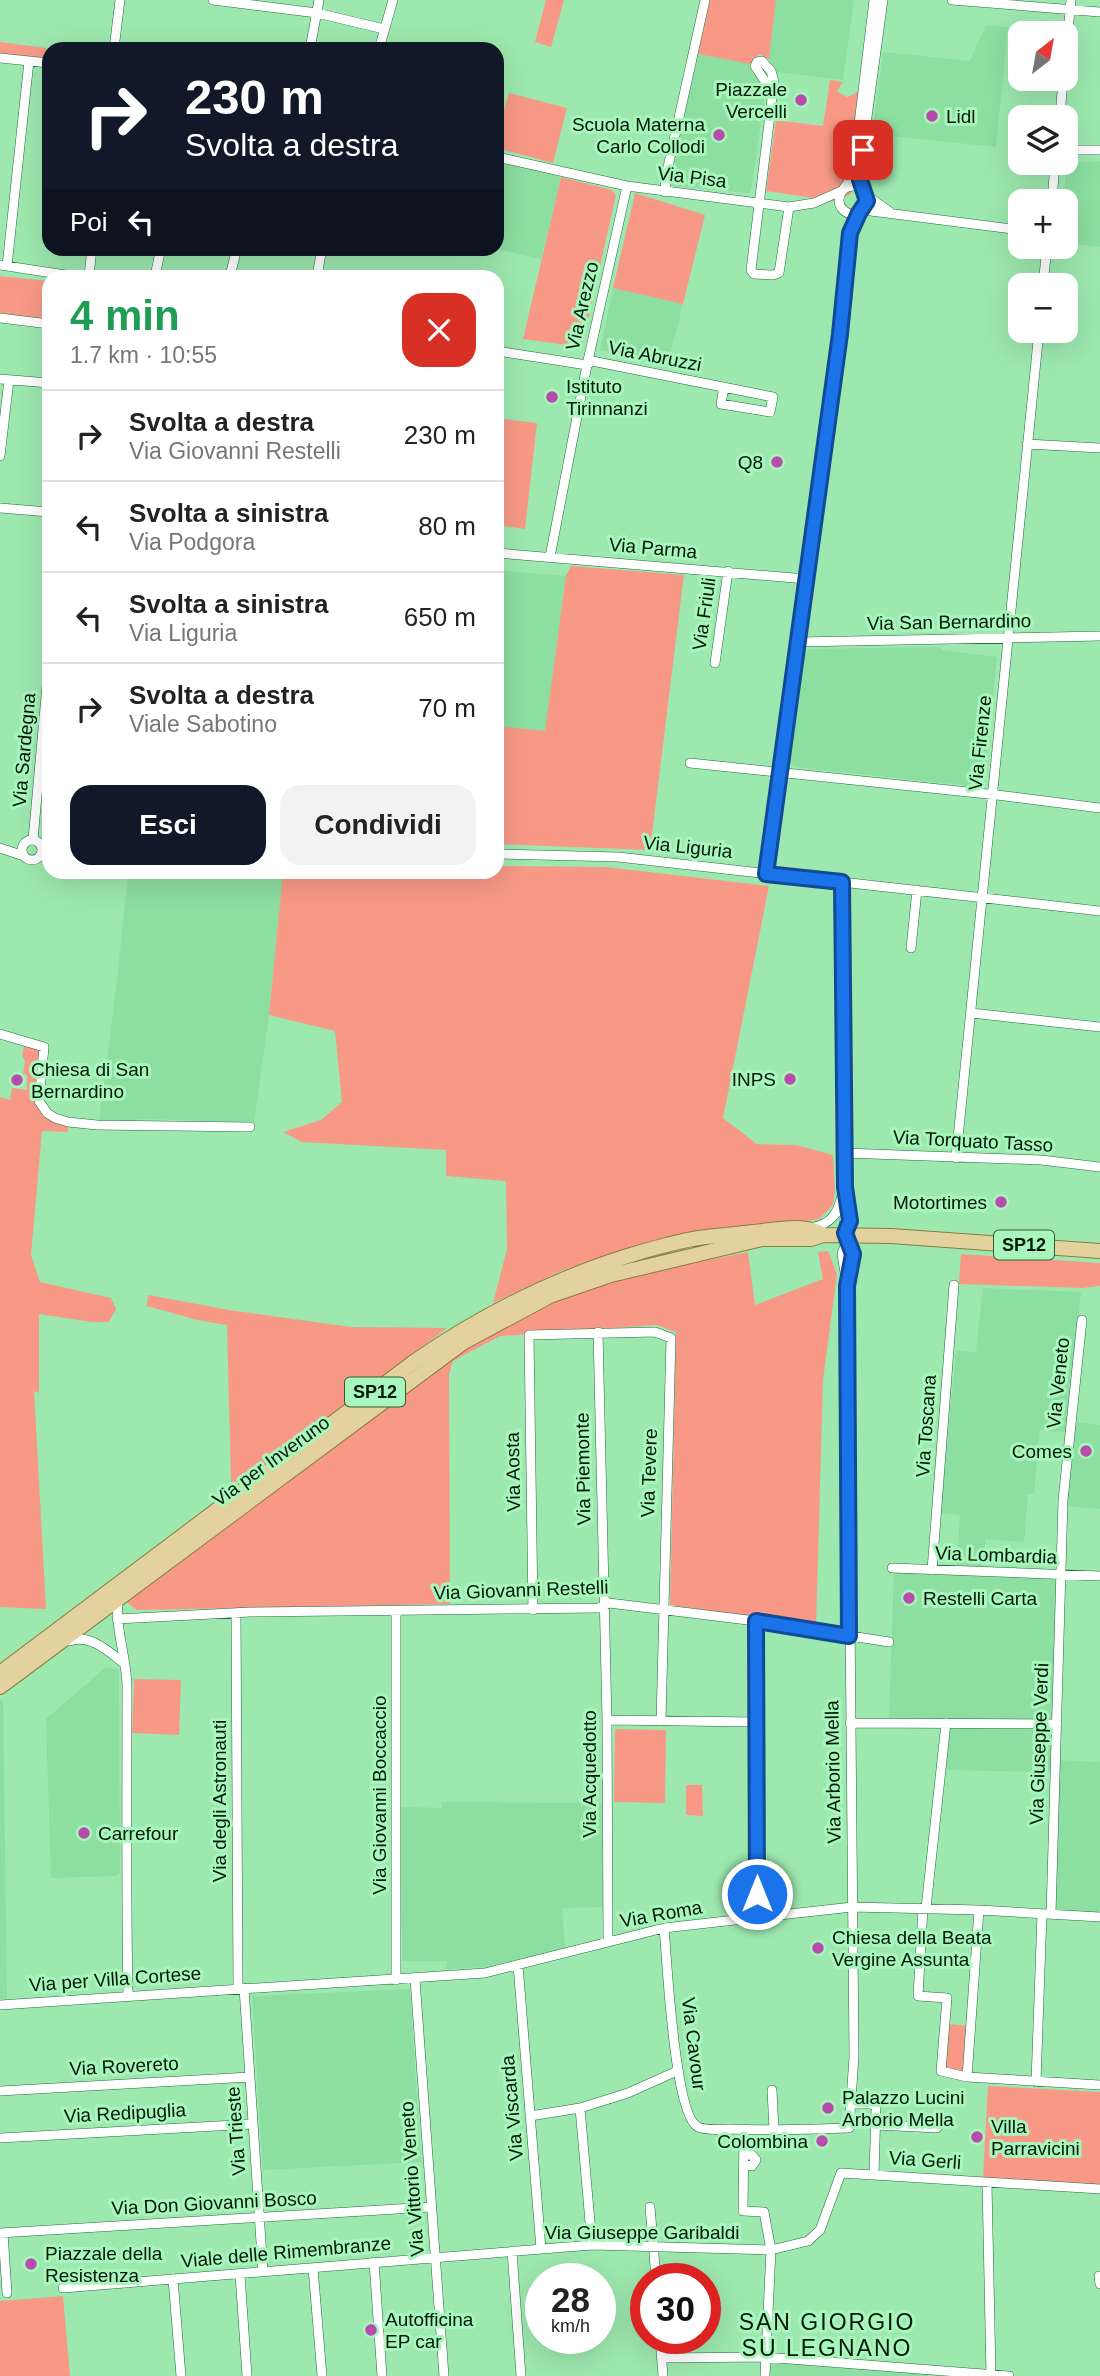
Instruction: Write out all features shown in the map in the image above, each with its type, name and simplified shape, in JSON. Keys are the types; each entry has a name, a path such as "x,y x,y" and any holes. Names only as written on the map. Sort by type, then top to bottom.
{"main road":[{"name":"Via per Inveruno","path":"0,1673 415,1361 479,1320 545,1286 588,1269 705,1237 804,1229 823,1235 891,1236 1100,1251"},
{"name":"Via per Inveruno","path":"0,1689 118,1598 464,1342 550,1296 611,1275 762,1240 811,1239 823,1235"}],"street":[{"path":"115,42 120,0"},
{"path":"213,0 317,13 384,29"},
{"path":"311,42 319,0"},
{"path":"381,42 393,0"},
{"path":"665,192 666,176 705,0"},
{"path":"766,874 840,334 850,233 844,210 838,200 850,180 854,165 874,0"},
{"path":"850,233 867,201 860,180 860,168 883,0"},
{"path":"952,0 1070,5 1100,12"},
{"path":"0,58 42,62"},
{"path":"29,61 3,265 42,271"},
{"path":"772,92 751,270 754,274 779,273 789,207"},
{"path":"1078,150 1100,150"},
{"name":"Via Pisa","path":"504,158 627,186 789,207 814,203 843,190"},
{"name":"Via Arezzo","path":"550,557 587,365 627,186"},
{"path":"843,190 857,186 894,215"},
{"name":"Via Pisa","path":"814,203 844,210"},
{"path":"844,210 854,215 861,211 1008,229"},
{"path":"0,318 42,323"},
{"name":"Via Firenze","path":"956,1158 1038,343"},
{"name":"Via Abruzzi","path":"504,352 587,365 592,361 724,387 773,397 770,412 721,404 724,387"},
{"path":"0,456 5,379 42,382"},
{"path":"1027,444 1100,448"},
{"path":"0,508 42,511"},
{"name":"Via Parma","path":"504,553 806,579"},
{"name":"Via Friuli","path":"715,663 728,571"},
{"name":"Via San Bernardino","path":"798,642 1100,636"},
{"path":"690,763 1100,808"},
{"name":"Via Sardegna","path":"41,844 42,821"},
{"path":"0,848 41,844"},
{"path":"23,845 24,856"},
{"path":"0,848 32,860 42,856"},
{"name":"Via Liguria","path":"504,854 618,858 1100,911"},
{"name":"Via Arborio Mella","path":"842,882 846,1236 842,1254 847,1286 854,2057 849,2128"},
{"path":"911,948 917,890"},
{"path":"971,1013 1100,1027"},
{"path":"0,1034 44,1047 39,1101 41,1107 55,1118 97,1125 250,1127"},
{"name":"Via Torquato Tasso","path":"844,1153 1041,1160 1100,1167"},
{"path":"804,1229 828,1223 835,1215 845,1187"},
{"name":"Via Toscana","path":"932,1570 954,1285"},
{"name":"Via Veneto","path":"1062,1575 1063,1500 1082,1320"},
{"name":"Via Aosta","path":"533,1610 529,1335 598,1332"},
{"name":"Via Tevere","path":"598,1332 655,1332 671,1338 661,1721"},
{"name":"Via Piemonte","path":"598,1332 604,1605"},
{"name":"Via Lombardia","path":"892,1568 1100,1576"},
{"name":"Via Giuseppe Verdi","path":"1036,2082 1057,1724 1062,1575"},
{"path":"118,1598 117,1619 125,1664 128,1996"},
{"name":"Via Giovanni Restelli","path":"117,1619 250,1612 599,1608 609,1603 756,1621 889,1642"},
{"name":"Via Acquedotto","path":"604,1605 608,1942"},
{"name":"Via Giovanni Boccaccio","path":"396,1611 396,1980"},
{"name":"Via degli Astronauti","path":"236,1614 238,1988"},
{"path":"756,1621 757,1918"},
{"path":"0,1689 68,1642 78,1638 103,1647 125,1664"},
{"path":"607,1720 756,1722"},
{"path":"850,1723 1057,1724"},
{"path":"946,1723 924,1908 918,1996 947,1998 941,2071 967,2077 1100,2085"},
{"name":"Via Roma","path":"238,1988 485,1973 664,1928 852,1907 979,1910 1100,1917"},
{"path":"967,2077 979,1910"},
{"name":"Via Cavour","path":"664,1928 677,2071 686,2111 692,2123 704,2128 744,2130 849,2128"},
{"name":"Via Viscarda","path":"517,1965 541,2249"},
{"name":"Via Vittorio Veneto","path":"415,1979 444,2376"},
{"name":"Via per Villa Cortese","path":"0,2005 238,1988"},
{"name":"Via Trieste","path":"238,1988 250,2077 263,2272"},
{"path":"530,2116 580,2108 628,2093 677,2071"},
{"name":"Via Rovereto","path":"0,2091 250,2077"},
{"path":"772,2090 774,2130"},
{"path":"851,2104 874,2106 877,2111 874,2174"},
{"path":"580,2108 592,2245"},
{"name":"Via Redipuglia","path":"0,2138 253,2123"},
{"path":"876,2125 937,2128"},
{"name":"Via Giuseppe Garibaldi","path":"744,2130 743,2211 764,2212 771,2250"},
{"name":"Via Giuseppe Garibaldi","path":"512,2251 592,2245 771,2250 808,2241 820,2230 841,2173"},
{"name":"Via Gerli","path":"841,2173 1100,2189"},
{"path":"987,2183 991,2375"},
{"name":"Via Don Giovanni Bosco","path":"1,2233 430,2207"},
{"path":"650,2207 654,2263"},
{"path":"1,2233 8,2292"},
{"path":"765,2376 771,2250"},
{"path":"512,2251 521,2376"},
{"name":"Viale delle Rimembranze","path":"63,2288 512,2251"},
{"path":"374,2262 382,2376"},
{"path":"313,2267 322,2376"},
{"path":"240,2274 247,2376"},
{"path":"1100,2276 1100,2284"},
{"path":"173,2279 181,2376"},
{"path":"662,2354 663,2376"},
{"path":"662,2358 764,2357 1009,2376"}],"shaded area":[{"path":"546,0 564,0 551,47 535,42"},
{"path":"709,0 776,0 769,59 759,54 750,64 698,54"},
{"path":"776,0 854,0 843,80 777,72 769,59"},
{"path":"986,25 1008,27 996,147 872,134 883,52 970,61"},
{"path":"0,42 42,47 42,58 0,53"},
{"name":"Scuola Materna Carlo Collodi","path":"698,54 750,64 752,72 766,88 749,193 672,186 669,182"},
{"path":"830,80 843,82 837,91 847,97 860,88 865,88 851,194 834,201 766,191 776,120 823,126"},
{"path":"509,93 567,108 553,163 504,150 504,110"},
{"path":"1100,161 1100,247 1078,244 1078,189 1065,189 1065,175 1078,175 1078,162"},
{"path":"504,163 561,177 541,259 504,251"},
{"path":"561,177 612,190 616,195 582,347 523,339"},
{"path":"635,193 705,215 683,304 613,288"},
{"path":"0,276 42,280 42,318 0,313"},
{"path":"613,288 683,304 668,364 600,350"},
{"path":"504,419 537,423 525,529 504,526"},
{"path":"571,566 684,575 650,850 504,844 504,727 545,731 566,576"},
{"path":"504,571 566,576 545,732 504,727"},
{"path":"940,647 943,650 997,657 985,782 980,787 794,767 788,762 803,657 809,649"},
{"path":"504,866 606,867 769,886 723,1118 757,1144 796,1145 833,1155 833,1205 819,1219 646,1245 563,1270 493,1303 507,1249 506,1181 446,1176 446,1150 302,1142 283,1132 321,1120 342,1102 335,1031 269,1015 282,879 504,879"},
{"path":"127,879 282,879 269,1015 254,1122 145,1119 99,1122"},
{"path":"25,1042 41,1046 37,1104 68,1126 68,1132 42,1131 31,1255 40,1282 111,1298 116,1309 109,1322 39,1314 39,1393 34,1391 46,1609 0,1607 0,1097 10,1100 12,1088 27,1090 27,1075 23,1074 25,1061 22,1055"},
{"path":"828,1251 837,1274 823,1380 816,1626 670,1605 676,1332 656,1325 500,1336 453,1361 449,1374 450,1604 137,1610 125,1601 467,1347 552,1302 626,1277 748,1252 755,1305 823,1279 818,1252"},
{"path":"961,1254 1100,1263 1100,1286 1082,1288 959,1284"},
{"path":"983,1288 1081,1292 1067,1433 1040,1430 1034,1494 1028,1494 1024,1542 986,1539 982,1568 957,1566 960,1515 940,1513 956,1351 976,1352"},
{"path":"148,1295 229,1310 351,1327 447,1328 245,1481 231,1482 227,1325 147,1306"},
{"path":"1074,1422 1100,1425 1100,1509 1065,1506"},
{"path":"894,1571 1060,1576 1054,1720 889,1720"},
{"path":"106,1667 119,1670 120,1873 116,1876 51,1878 46,1719"},
{"path":"134,1679 181,1680 179,1735 132,1733"},
{"path":"3,1699 7,1999 0,1999 0,1701"},
{"path":"950,1727 1052,1728 1051,1772 945,1770"},
{"path":"615,1729 666,1730 665,1803 614,1802"},
{"path":"1058,1760 1100,1762 1100,1915 1052,1912"},
{"path":"686,1785 702,1785 703,1816 686,1815"},
{"path":"441,1802 601,1803 603,1907 562,1908 565,1949 488,1967 446,1969 446,1961 402,1961 400,1807 442,1808"},
{"path":"410,1989 421,2162 263,2170 252,1996"},
{"path":"947,2024 968,2026 965,2075 943,2070"},
{"path":"988,2086 1100,2092 1100,2185 983,2178"},
{"path":"63,2296 70,2376 0,2376 0,2301"},
{"path":"766,2359 927,2372 928,2376 767,2376"}],"place":[{"name":"Piazzale Vercelli","path":"801,100"},
{"name":"Lidl","path":"932,116"},
{"name":"Scuola Materna Carlo Collodi","path":"719,135"},
{"name":"Istituto Tirinnanzi","path":"552,397"},
{"name":"Q8","path":"777,462"},
{"name":"INPS","path":"790,1079"},
{"name":"Chiesa di San Bernardino","path":"17,1080"},
{"name":"Motortimes","path":"1001,1202"},
{"name":"Comes","path":"1086,1451"},
{"name":"Restelli Carta","path":"909,1598"},
{"name":"Carrefour","path":"84,1833"},
{"name":"Chiesa della Beata Vergine Assunta","path":"818,1948"},
{"name":"Palazzo Lucini Arborio Mella","path":"828,2108"},
{"name":"Villa Parravicini","path":"977,2137"},
{"name":"Colombina","path":"822,2141"},
{"name":"Piazzale della Resistenza","path":"31,2264"},
{"name":"Autofficina EP car","path":"371,2330"}],"district":[{"name":"SAN GIORGIO SU LEGNANO","path":"827,2335"}],"route":[{"path":"757,1894 756,1621 849,1636 847,1286 853,1254 845,1233 850,1221 845,1203 842,882 766,874 840,334 850,233 867,201 860,180 863,150"}]}
